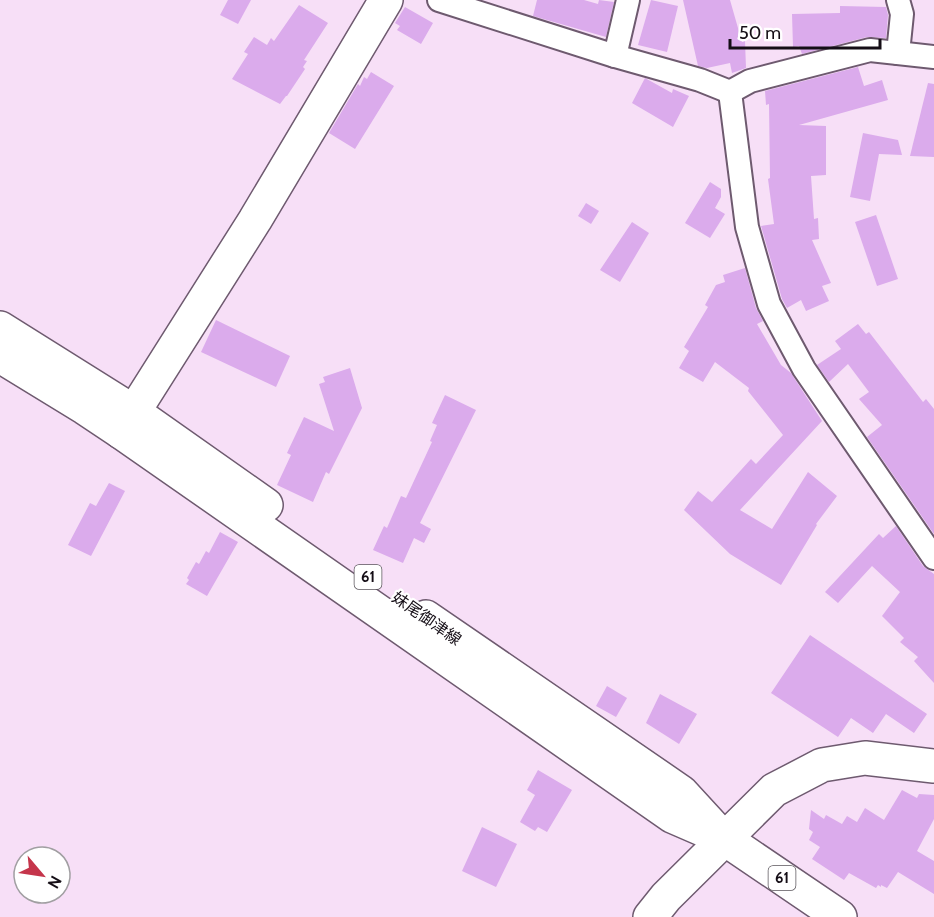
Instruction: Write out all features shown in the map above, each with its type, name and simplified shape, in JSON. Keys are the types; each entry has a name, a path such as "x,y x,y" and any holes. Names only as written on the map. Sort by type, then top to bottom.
{"main road":[{"path":"128,422 255,220 386,0"},
{"name":"妹尾御津線","path":"0,328 672,816 725,839 840,917"},
{"name":"妹尾御津線","path":"0,356 86,408 128,422"},
{"path":"650,917 666,897 774,790 822,765 865,758 934,766"}],"street":[{"path":"439,0 615,56 700,80 730,92"},
{"path":"615,56 628,0"},
{"path":"898,0 902,14 898,53"},
{"path":"730,92 750,81 870,50 934,57"},
{"path":"730,92 747,227 769,304 804,369 934,558"}],"building":[{"path":"228,0 251,0 238,24 220,15"},
{"path":"537,0 584,0 598,4 599,0 614,2 606,37 533,16"},
{"path":"651,0 678,6 667,52 638,45"},
{"path":"683,0 730,0 742,42 745,41 746,68 732,73 730,63 707,68 698,66"},
{"path":"299,5 328,23 304,60 307,61 303,67 305,69 280,104 232,79 248,54 244,52 254,37 267,45 271,38 274,41"},
{"path":"840,6 886,7 888,15 886,38 867,37 802,54 799,46 793,47 792,14 840,13"},
{"path":"405,7 433,23 421,44 397,30 400,26 395,23"},
{"path":"858,67 864,86 882,80 888,100 799,125 826,126 826,175 811,176 814,219 818,218 819,239 812,240 831,283 822,286 829,301 806,311 801,300 787,308 782,299 761,226 774,224 768,179 770,178 769,104 766,105 765,91"},
{"path":"371,72 394,86 355,149 329,133 358,84 360,86 364,77 367,79"},
{"path":"645,78 672,93 673,89 689,96 673,127 632,103"},
{"path":"928,83 934,84 934,157 910,156"},
{"path":"863,133 898,140 902,155 879,154 870,201 850,197"},
{"path":"710,182 721,189 721,197 715,208 725,214 710,238 685,223"},
{"path":"586,203 599,211 591,224 578,216"},
{"path":"876,215 898,279 877,286 855,222"},
{"path":"632,222 649,233 620,282 600,270"},
{"path":"745,268 756,308 763,321 757,324 781,365 791,373 822,421 740,510 772,529 808,472 837,496 816,524 781,585 730,554 684,510 698,491 712,502 751,459 756,464 783,435 748,391 749,388 715,362 703,382 679,368 689,351 684,347 708,307 705,305 716,285 725,282 723,275"},
{"path":"216,320 290,356 276,387 201,352"},
{"path":"858,324 866,334 869,332 923,402 926,399 934,409 934,534 867,437 882,425 859,399 869,392 848,364 829,382 817,365 841,349 835,341"},
{"path":"350,368 362,408 329,474 326,472 313,502 277,485 291,455 287,453 304,417 334,431 319,384 325,382 323,377"},
{"path":"445,395 476,410 420,523 431,529 424,543 414,538 403,563 373,550 384,526 387,528 401,496 406,498 432,442 430,441 437,425 432,423"},
{"path":"109,483 125,491 91,556 68,545 90,503 96,506"},
{"path":"896,526 923,566 934,574 934,683 914,661 918,657 900,642 904,638 882,616 900,592 872,566 838,603 825,592 879,534 883,538"},
{"path":"220,532 238,542 207,596 186,584 189,580 187,578 196,562 199,564 206,551 209,553"},
{"path":"810,635 927,714 914,733 886,714 873,733 851,718 838,737 771,693"},
{"path":"607,686 627,698 616,717 596,706"},
{"path":"660,694 697,714 679,744 646,723"},
{"path":"538,770 572,790 547,832 538,827 535,831 520,822 535,795 527,790"},
{"path":"902,790 917,798 919,794 934,795 934,819 917,851 934,861 934,894 898,872 887,888 878,885 876,888 849,873 844,880 812,859 820,847 809,840 813,832 809,829 811,810 824,819 826,815 842,824 847,816 857,822 865,808 884,820"},
{"path":"482,827 517,844 496,887 462,871"}]}
